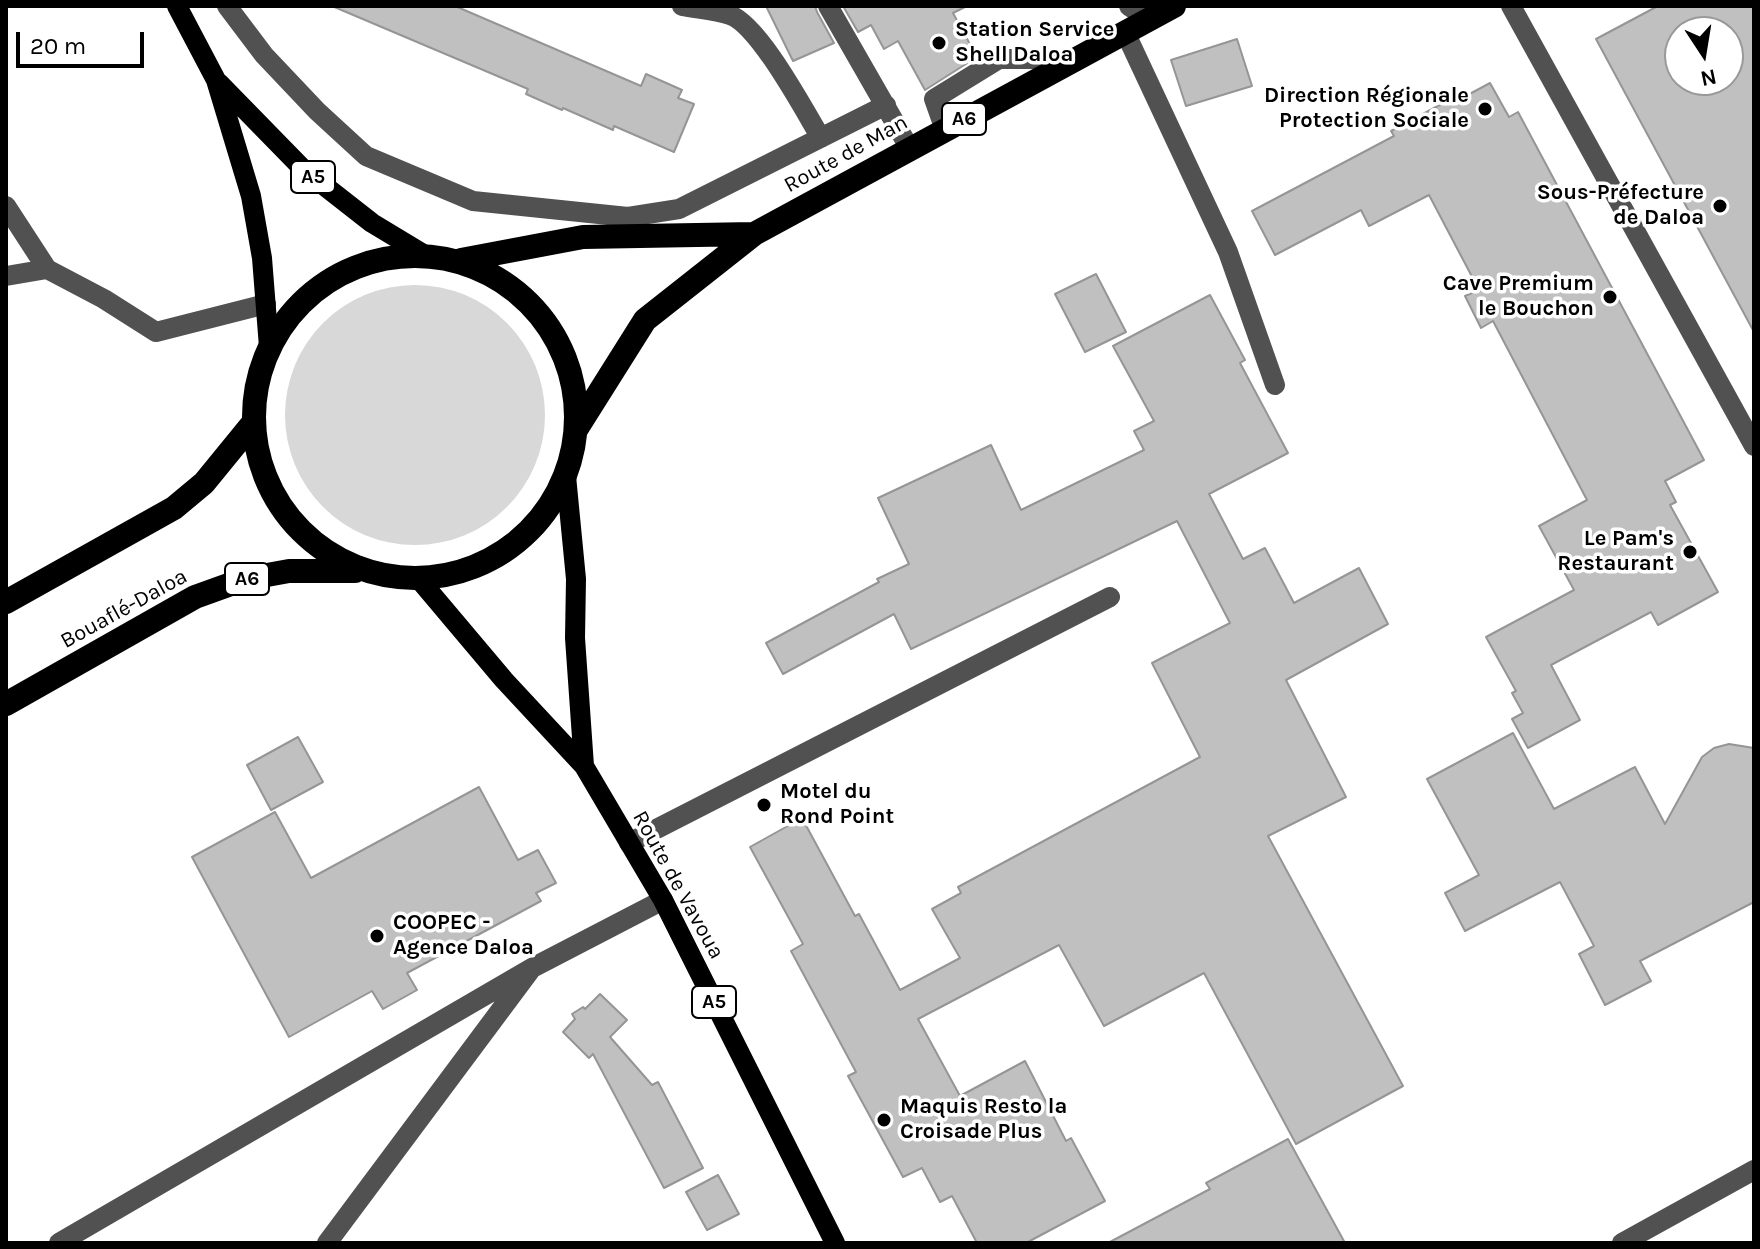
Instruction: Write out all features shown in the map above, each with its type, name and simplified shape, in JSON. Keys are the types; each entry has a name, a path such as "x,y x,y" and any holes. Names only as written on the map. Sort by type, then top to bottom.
{"highway":[{"name":"Route de Man","path":"754,234 1125,32 1139,13 1174,6"},
{"name":"A6","path":"458,261 583,237 754,234"},
{"name":"A6","path":"577,428 645,320 754,234"},
{"path":"425,255 458,261 488,272 515,289 538,311 557,337 577,396 575,445 566,476 550,505 530,530 505,551 475,566 444,575 418,578 370,571 336,558 309,539 286,515 269,487 257,456 253,423 256,384 269,347 290,315 317,288 350,269 387,258 425,255"},
{"path":"6,602 174,508 204,483 253,423"},
{"name":"Bouaflé-Daloa","path":"6,704 195,597 245,579 289,571 370,571"}],"main road":[{"name":"A5","path":"177,6 216,80 251,196 262,258 269,347"},
{"name":"A5","path":"216,80 303,169 372,223 425,255"},
{"name":"A5","path":"566,476 576,579 575,638 584,766"},
{"name":"A5","path":"418,578 504,680 584,766"},
{"name":"Route de Vavoua","path":"584,766 663,900 835,1243"}],"street":[{"path":"228,6 264,55 317,111 366,156 473,201 628,217 679,209 886,105"},
{"path":"682,6 733,15 752,30 821,138"},
{"path":"828,6 910,149"},
{"path":"1511,6 1754,446"},
{"path":"1125,32 1228,252 1275,385"},
{"path":"945,130 934,99 999,59 1076,59"},
{"path":"6,206 47,269 104,299 156,332 266,304"},
{"path":"6,276 47,269"},
{"path":"629,843 1110,597"},
{"path":"59,1243 532,968 663,900"},
{"path":"327,1243 532,968"},
{"path":"1622,1243 1754,1170"}],"shaded area":[{"path":"402,285 428,285 453,290 476,300 498,314 516,332 540,377 545,415 540,453 530,476 516,498 498,516 453,540 428,545 402,545 377,540 354,530 332,516 314,498 290,453 285,428 285,402 290,377 300,354 314,332 332,314 377,290"}],"building":[{"path":"332,6 455,6 641,86 646,74 682,90 678,98 694,104 674,152 614,126 613,130 562,110 526,94 528,89"},
{"path":"766,6 815,6 834,43 793,61"},
{"path":"843,6 967,6 953,13 977,57 925,90 898,41 884,49 871,25 858,32"},
{"name":"Sous-Préfecture de Daloa","path":"1658,6 1754,6 1754,332 1596,39"},
{"path":"1237,39 1252,86 1186,106 1171,60"},
{"path":"1490,83 1509,117 1518,112 1704,460 1665,481 1676,502 1670,505 1718,592 1658,625 1651,612 1551,665 1580,720 1528,748 1512,719 1523,713 1512,693 1516,691 1486,637 1574,590 1539,526 1587,500 1493,321 1481,328 1465,296 1479,290 1429,195 1369,226 1361,210 1275,255 1252,211 1394,136 1391,131 1449,100 1451,104"},
{"path":"1096,274 1126,332 1085,352 1055,294"},
{"path":"1210,295 1245,360 1240,363 1288,453 1209,494 1243,559 1265,548 1294,603 1359,568 1388,624 1286,680 1346,797 1268,836 1403,1086 1296,1144 1204,973 1104,1026 1059,945 918,1019 960,1096 1025,1061 1066,1141 1071,1138 1105,1201 1026,1243 977,1243 952,1196 940,1202 922,1168 903,1177 848,1076 856,1072 791,951 803,944 750,847 802,818 855,916 859,914 900,990 960,958 932,909 961,893 958,887 1200,757 1152,663 1230,623 1177,521 911,649 894,614 783,674 766,643 909,564 878,498 991,445 1021,510 1144,450 1134,431 1154,421 1113,346"},
{"path":"1513,733 1554,809 1635,767 1665,824 1702,757 1714,748 1729,744 1754,748 1754,902 1640,961 1651,981 1605,1005 1579,954 1594,946 1560,882 1465,931 1445,893 1479,875 1427,779"},
{"path":"298,737 323,782 271,810 247,765"},
{"path":"479,787 518,860 538,850 556,883 536,893 541,901 407,973 417,990 383,1009 372,991 289,1037 192,857 275,812 311,878"},
{"path":"600,994 627,1020 610,1037 652,1085 658,1082 703,1168 664,1188 593,1054 589,1058 563,1032 575,1019 572,1014 583,1007 585,1009"},
{"path":"1288,1139 1345,1243 1108,1243 1210,1189 1206,1183"},
{"path":"718,1175 739,1214 707,1230 686,1192"}],"place":[{"name":"Station Service Shell Daloa","path":"939,43"},
{"name":"Direction Régionale Protection Sociale","path":"1485,109"},
{"name":"Sous-Préfecture de Daloa","path":"1720,206"},
{"name":"Cave Premium le Bouchon","path":"1610,297"},
{"name":"Le Pam's Restaurant","path":"1690,552"},
{"name":"Motel du Rond Point","path":"764,805"},
{"name":"COOPEC - Agence Daloa","path":"377,936"},
{"name":"Maquis Resto la Croisade Plus","path":"884,1120"}]}
